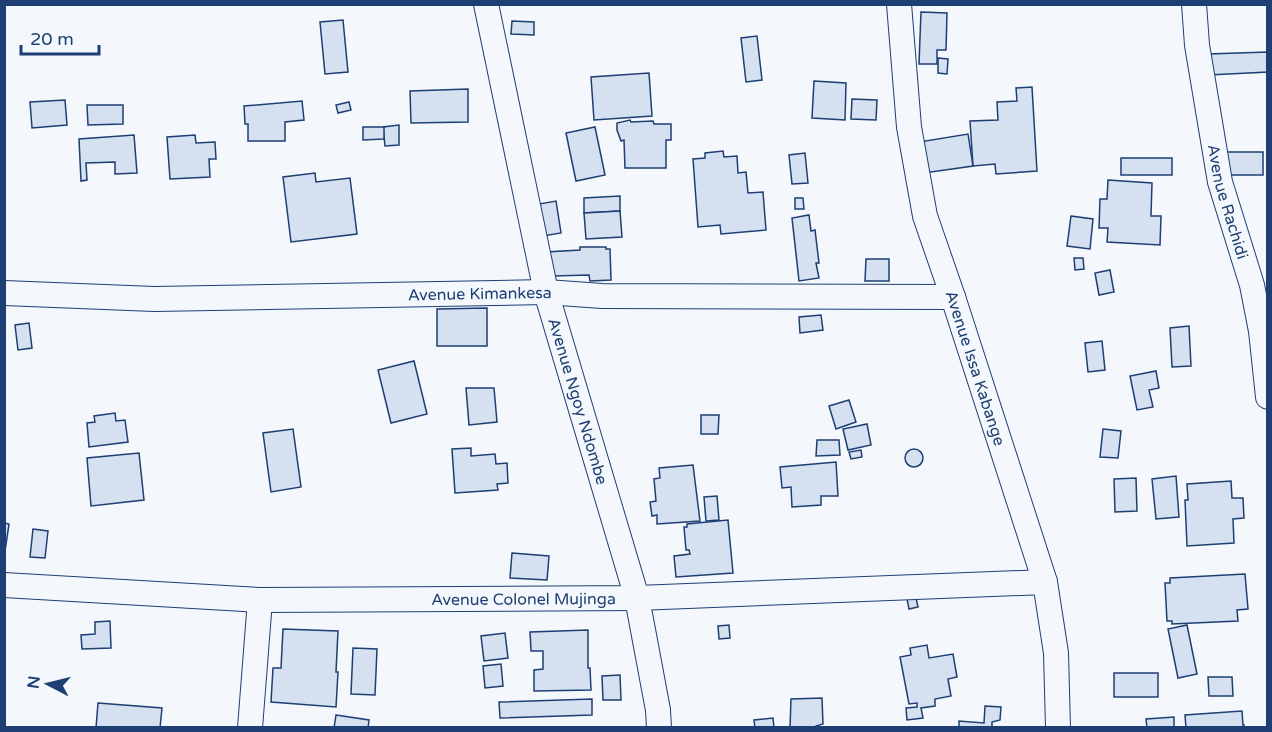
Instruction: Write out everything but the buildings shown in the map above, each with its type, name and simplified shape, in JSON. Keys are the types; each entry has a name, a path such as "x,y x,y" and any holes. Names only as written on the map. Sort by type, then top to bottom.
{"street":[{"name":"Avenue Ngoy Ndombe","path":"486,4 546,292 636,598 658,710 658,728"},
{"name":"Avenue Issa Kabange","path":"899,4 909,127 925,216 1045,582 1056,653 1058,728"},
{"name":"Avenue Rachidi","path":"1194,4 1197,45 1220,182 1260,285 1261,330 1268,397"},
{"name":"Avenue Kimankesa","path":"4,293 154,299 546,292 602,296 953,297"},
{"name":"Avenue Colonel Mujinga","path":"4,585 260,600 636,598 1045,582"},
{"path":"250,728 260,600"}]}
